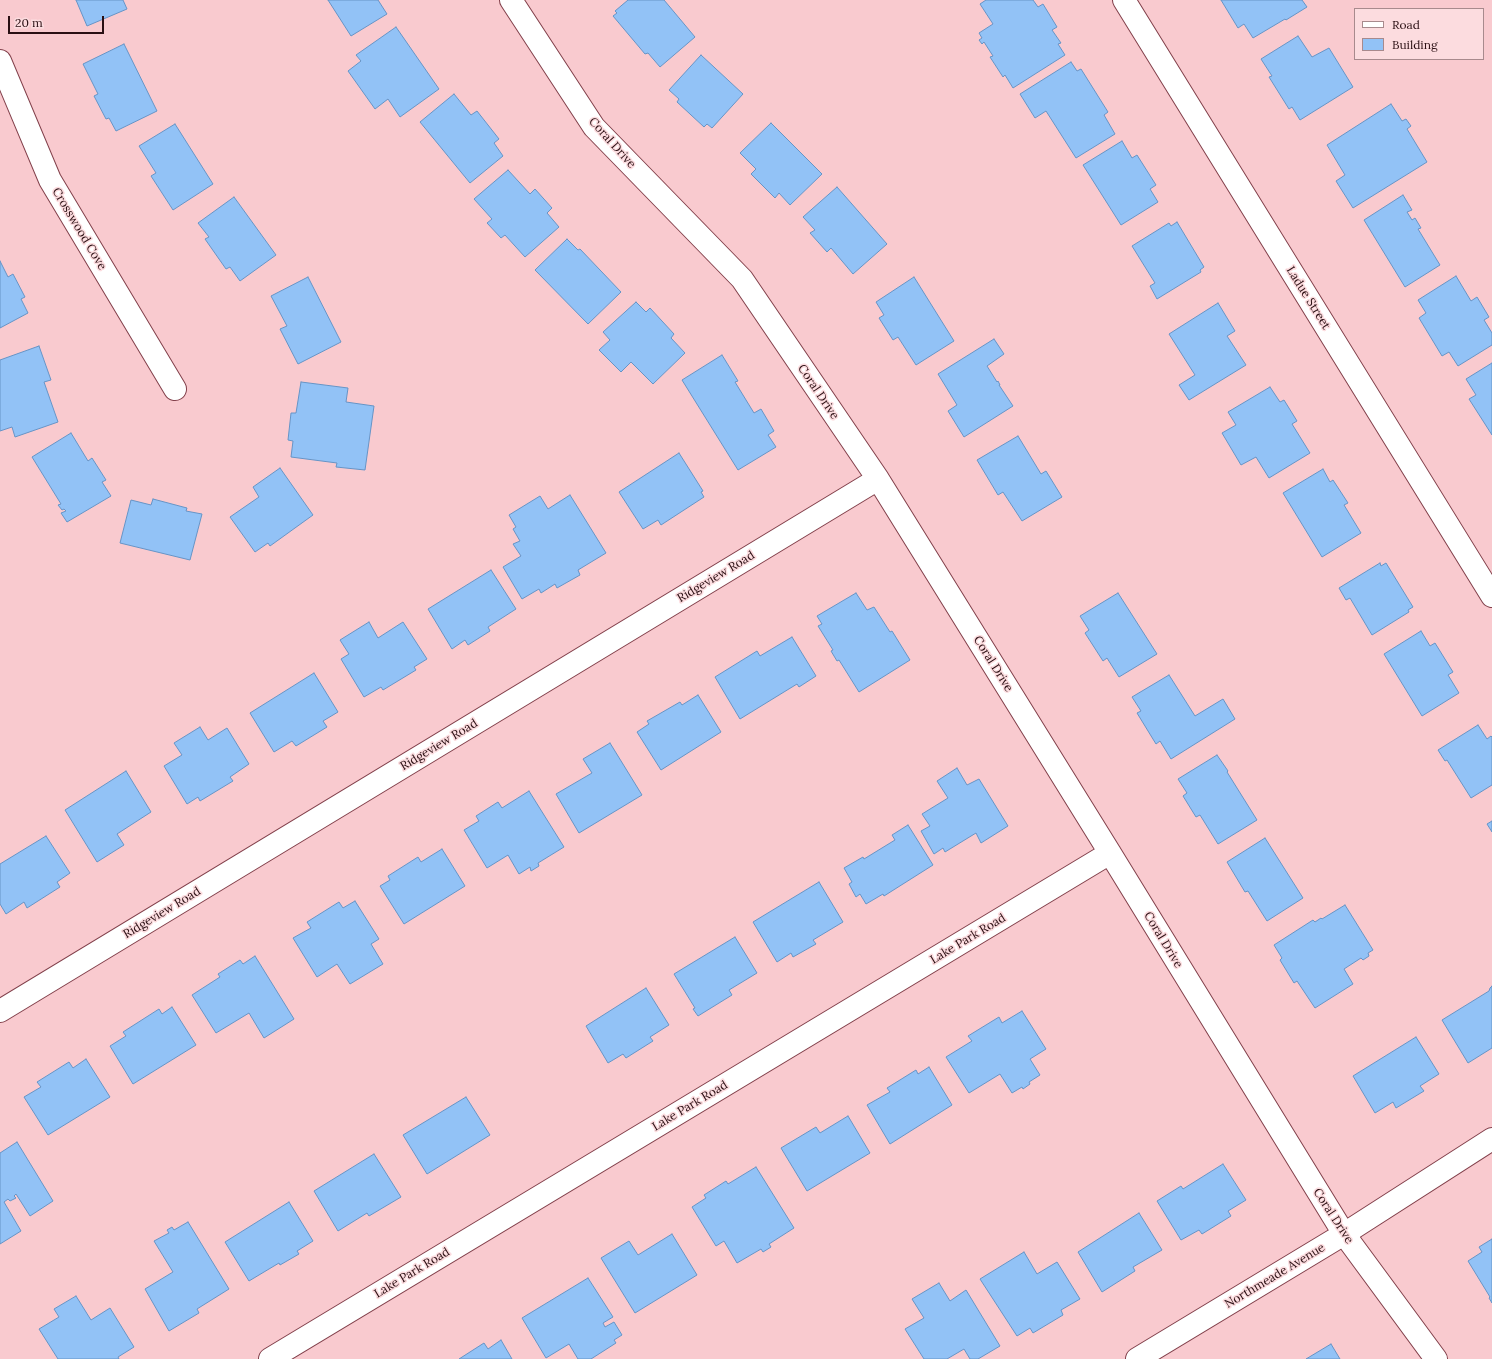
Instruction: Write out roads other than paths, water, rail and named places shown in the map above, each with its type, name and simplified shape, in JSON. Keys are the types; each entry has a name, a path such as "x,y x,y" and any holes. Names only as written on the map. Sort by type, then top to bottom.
{"street":[{"name":"Coral Drive","path":"511,0 594,127 742,279 878,479 1344,1234 1436,1359"},
{"name":"Ladue Street","path":"1124,0 1492,596"},
{"name":"Crosswood Cove","path":"0,61 50,180 175,389"},
{"name":"Ridgeview Road","path":"0,1011 878,479"},
{"name":"Lake Park Road","path":"270,1359 1110,853"},
{"name":"Northmeade Avenue","path":"1137,1359 1344,1234 1492,1139"}]}
